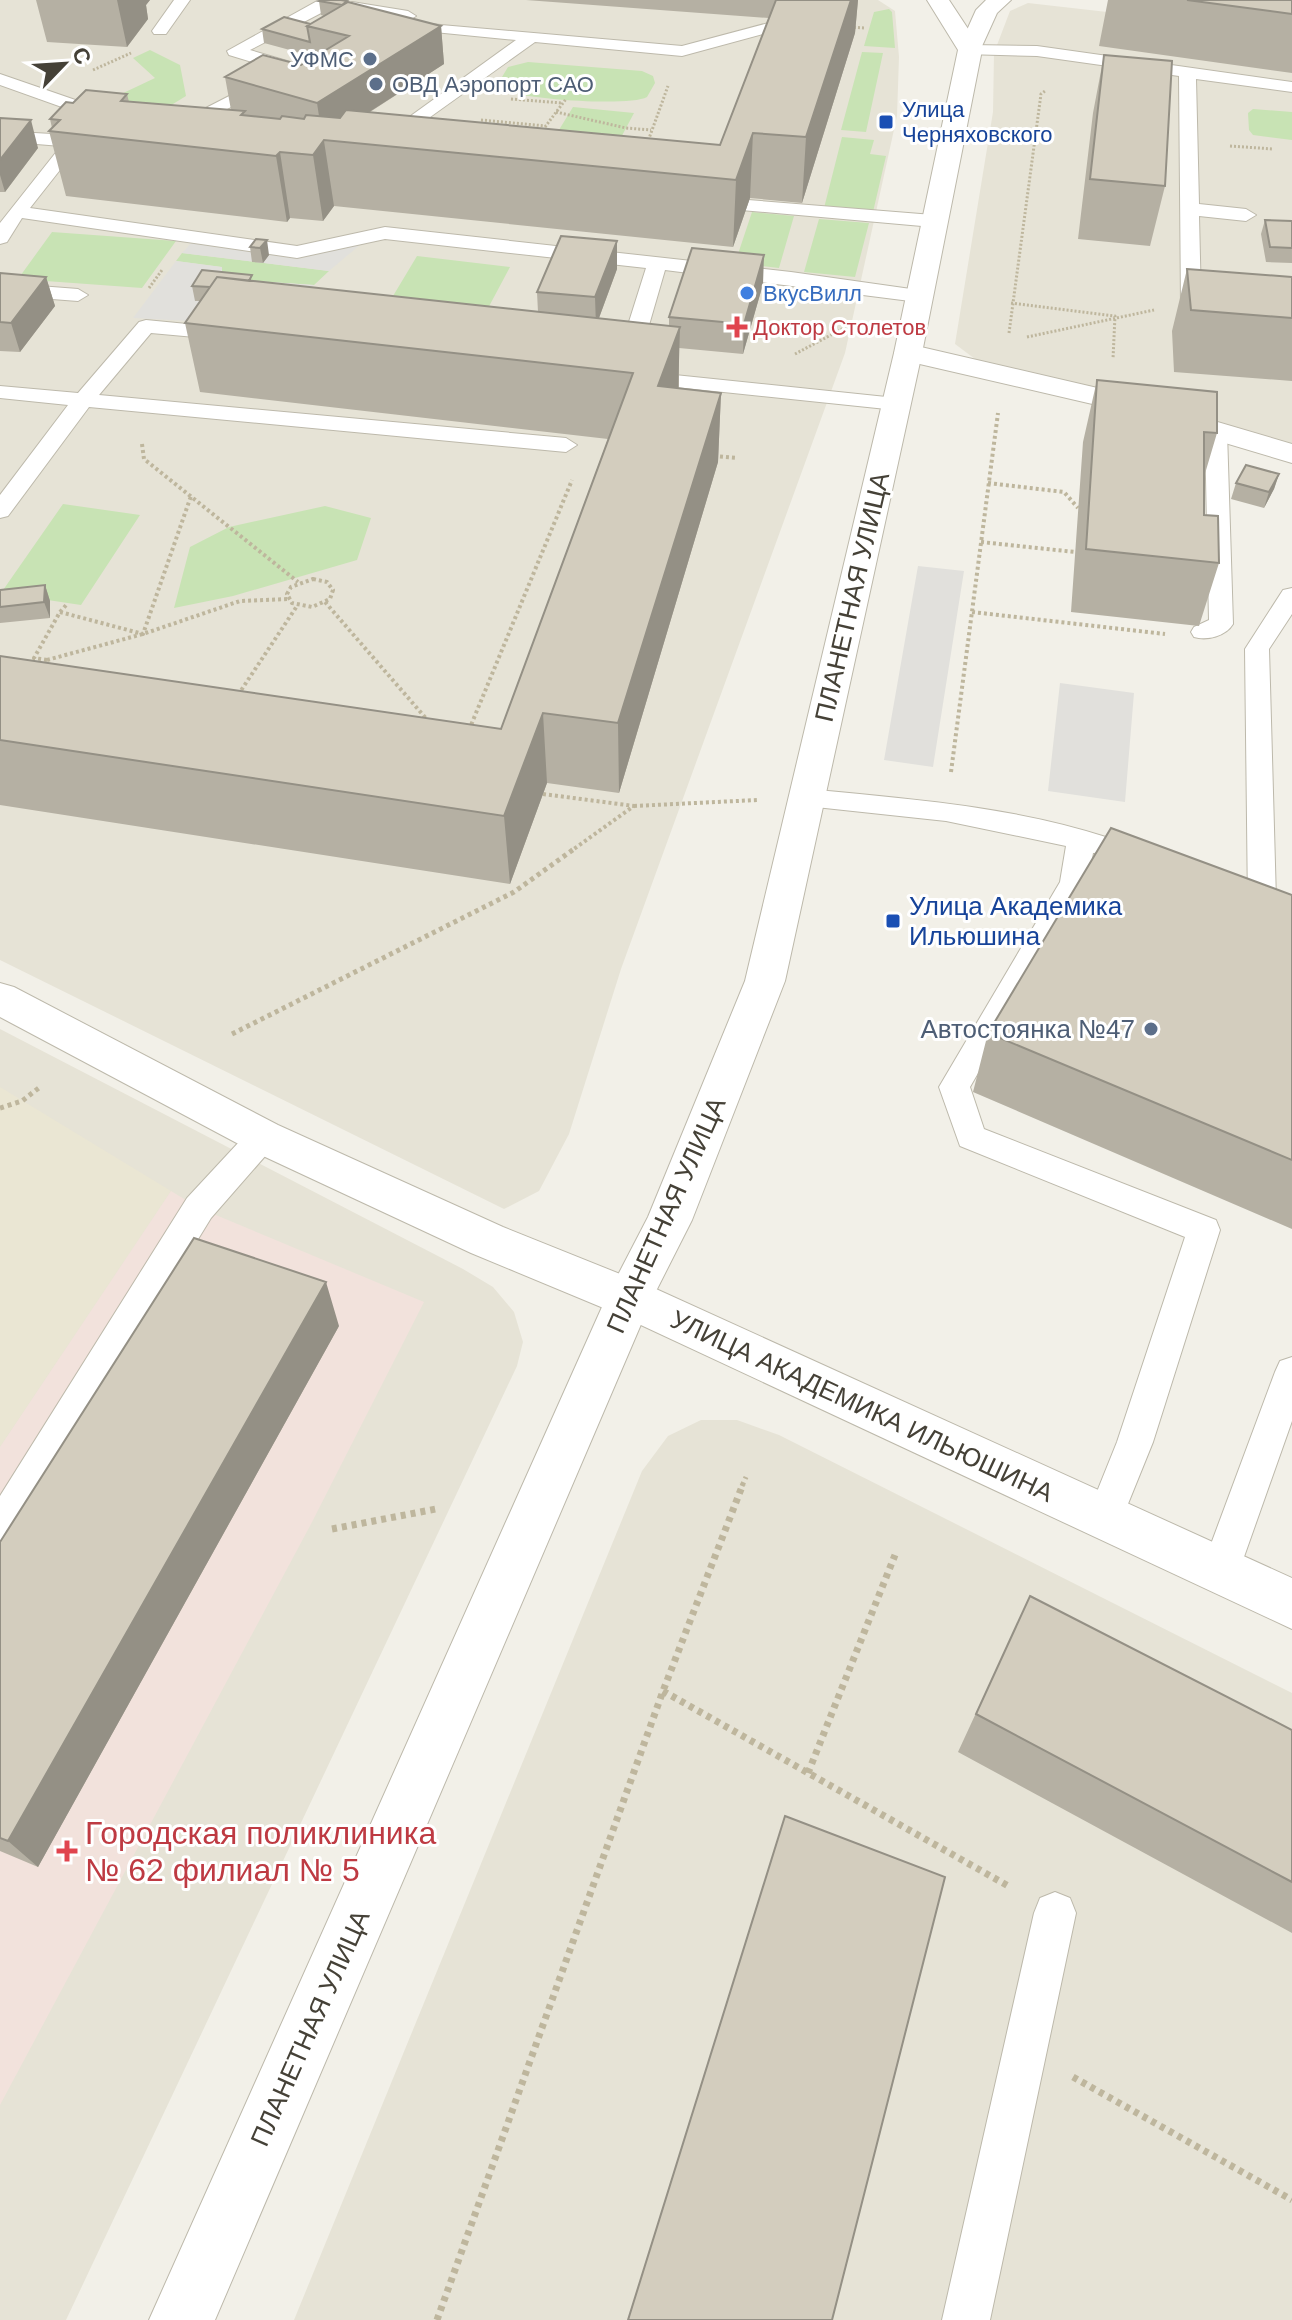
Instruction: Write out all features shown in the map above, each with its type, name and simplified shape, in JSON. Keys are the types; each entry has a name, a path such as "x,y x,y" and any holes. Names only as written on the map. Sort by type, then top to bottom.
{"street":[{"path":"938,0 970,50"},
{"name":"ПЛАНЕТНАЯ УЛИЦА","path":"182,2320 629,1298 669,1220 765,981 908,353 970,50 987,10 1000,0"},
{"path":"908,353 1109,399 1292,454"},
{"name":"УЛИЦА АКАДЕМИКА ИЛЬЮШИНА","path":"0,998 263,1137 487,1240 629,1298 1292,1604"}],"lane":[{"path":"160,31 182,0"},
{"path":"313,75 235,51 301,9 328,2 408,16"},
{"path":"301,9 332,23"},
{"path":"424,26 682,51 787,23"},
{"path":"373,150 532,36"},
{"path":"970,50 996,48 1074,56 1292,87"},
{"path":"189,139 163,135 291,68"},
{"path":"1187,71 1191,305 1215,307"},
{"path":"3,85 122,122"},
{"path":"0,238 95,113"},
{"path":"0,136 73,141"},
{"path":"748,206 933,221"},
{"path":"1189,209 1246,215"},
{"path":"17,212 297,252 385,233 918,296"},
{"path":"657,263 615,375 896,404"},
{"path":"0,289 78,295"},
{"path":"0,511 83,400 146,326 257,337"},
{"path":"0,392 566,445"},
{"path":"1203,632 1221,624 1216,432"},
{"path":"1262,906 1257,649 1292,595"},
{"path":"807,798 946,812 1081,839 1123,854"},
{"path":"1081,839 1074,882 954,1087 971,1137 1204,1230 1135,1442 1104,1519"},
{"path":"1234,895 1292,917"},
{"path":"0,1529 199,1208 263,1137"},
{"path":"1220,1571 1281,1441 1292,1372"},
{"path":"966,2320 1055,1913"}],"path":[{"path":"850,27 865,28"},
{"path":"42,95 151,44 160,31"},
{"path":"647,144 682,51"},
{"path":"1008,342 1041,94 1074,56"},
{"path":"538,137 566,99"},
{"path":"556,112 626,128 651,130"},
{"path":"474,119 546,126"},
{"path":"1011,303 1115,316"},
{"path":"1023,338 1115,316 1191,305"},
{"path":"1112,360 1115,316"},
{"path":"788,358 852,323"},
{"path":"142,405 144,459 298,582"},
{"path":"946,812 999,405"},
{"path":"706,455 737,458"},
{"path":"464,742 576,471"},
{"path":"988,483 1064,492 1078,508"},
{"path":"143,634 191,496"},
{"path":"981,542 1075,552"},
{"path":"68,603 34,658 47,660 143,634 240,601 288,599 297,606 312,607 325,602 333,590 327,582 313,579 298,582 288,589 288,599"},
{"path":"325,602 438,732"},
{"path":"231,706 297,606"},
{"path":"60,612 143,634"},
{"path":"972,612 1184,636 1203,632"},
{"path":"40,669 47,660"},
{"path":"543,794 634,806 807,798"},
{"path":"232,1034 514,892 634,806"},
{"path":"0,1108 22,1101 40,1087"},
{"path":"437,2320 663,1691 746,1477"},
{"path":"332,1529 436,1509"},
{"path":"808,1773 895,1555"},
{"path":"663,1691 1055,1913"},
{"path":"1026,2050 1292,2200"}],"shaded area":[{"path":"0,0 878,0 895,11 899,57 897,116 845,353 621,969 569,1134 539,1191 504,1209 0,960"},
{"path":"1028,3 1292,33 1292,446 975,359 955,344 993,112 994,53 1010,11"},
{"path":"193,241 295,257 361,244 329,271 182,253"},
{"path":"176,261 222,267 222,279 314,285 264,325 133,318"},
{"path":"918,566 964,571 933,767 884,760"},
{"path":"1060,683 1134,693 1125,802 1048,791"},
{"path":"0,1029 463,1269 493,1287 514,1312 523,1342 517,1366 66,2320 0,2320"},
{"path":"0,1087 171,1191 0,1447"},
{"name":"Городская поликлиника № 62 филиал № 5","path":"171,1191 199,1208 424,1302 311,1524 0,2105 0,1447"},
{"path":"701,1420 737,1420 779,1435 1292,1693 1292,2320 294,2320 642,1471 668,1436"}],"green space":[{"path":"889,9 892,12 895,48 864,46 874,12"},
{"path":"150,50 180,65 186,96 155,115 117,96 155,78 133,58"},
{"path":"862,52 883,53 866,132 841,130"},
{"path":"528,62 642,71 653,76 655,83 647,97 597,102 550,99 501,89 499,82 508,67"},
{"path":"573,107 634,113 617,145 554,138"},
{"path":"1253,109 1292,112 1292,140 1253,135 1249,130 1248,113"},
{"path":"842,137 874,140 870,154 886,156 873,212 824,208"},
{"path":"752,212 794,216 779,268 735,263"},
{"path":"819,219 869,223 855,277 804,272"},
{"path":"52,232 176,241 142,288 18,279"},
{"path":"182,253 329,271 314,285 222,279 221,267 176,261"},
{"path":"417,256 510,267 486,312 390,301"},
{"path":"63,504 140,515 81,605 1,593"},
{"path":"325,506 371,518 357,560 233,596 174,608 190,547 229,527"}],"building":[{"path":"321,0 341,0 347,1 342,5"},
{"path":"776,0 851,0 806,137 753,133 736,180 324,140 313,155 280,152 276,156 49,131 60,120 50,119 66,102 73,103 86,90 127,94 121,101 245,111 241,115 280,119 282,116 304,119 306,115 340,118 346,110 720,145"},
{"path":"1187,0 1292,0 1292,14"},
{"path":"348,2 441,26 317,103 225,77 263,55 301,65 349,36 307,26"},
{"path":"284,17 310,24 307,26 310,42 262,29"},
{"path":"1104,55 1172,61 1165,186 1090,179"},
{"path":"0,118 31,120 0,160"},
{"path":"1265,220 1292,221 1292,248 1270,247"},
{"path":"561,236 617,241 595,297 537,292"},
{"path":"256,239 267,240 260,248 250,247"},
{"path":"692,248 764,255 744,324 669,317"},
{"path":"1187,269 1292,277 1292,318 1191,310"},
{"path":"202,270 252,275 249,281 217,277 210,287 192,286"},
{"path":"0,273 46,277 11,323 0,322"},
{"path":"217,277 680,327 658,386 721,393 618,723 543,713 504,816 0,740 0,656 501,729 633,373 185,323"},
{"path":"1097,380 1217,392 1217,433 1204,432 1204,515 1218,516 1219,563 1086,549"},
{"path":"1246,465 1279,474 1269,492 1236,483"},
{"path":"45,585 44,602 0,607 0,590"},
{"name":"Автостоянка №47","path":"1111,828 1292,895 1292,1160 988,1033"},
{"path":"194,1238 326,1282 8,1841 0,1838 0,1542"},
{"path":"1030,1596 1292,1730 1292,1882 976,1714"},
{"path":"785,1816 945,1877 832,2320 628,2320"}],"place":[{"name":"УФМС","path":"370,59"},
{"name":"ОВД Аэропорт САО","path":"376,84"},
{"name":"Улица Черняховского","path":"886,122"},
{"name":"ВкусВилл","path":"747,293"},
{"name":"Доктор Столетов","path":"737,327"},
{"name":"Улица Академика Ильюшина","path":"893,921"},
{"name":"Автостоянка №47","path":"1151,1029"},
{"name":"Городская поликлиника № 62 филиал № 5","path":"67,1851"}]}
